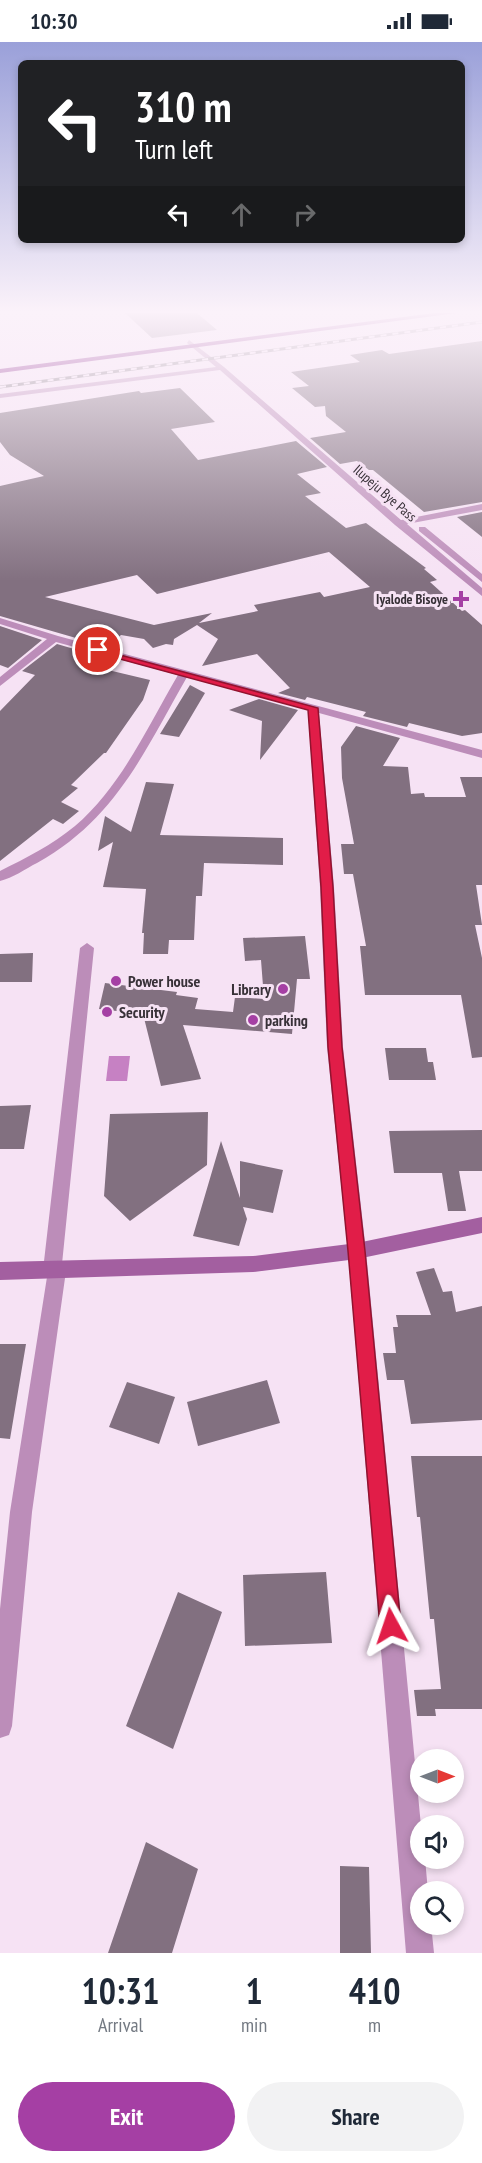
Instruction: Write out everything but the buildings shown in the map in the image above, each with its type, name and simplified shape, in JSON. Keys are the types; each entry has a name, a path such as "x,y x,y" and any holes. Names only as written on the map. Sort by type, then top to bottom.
{"main road":[{"path":"0,1271 253,1264 357,1251 482,1225"}],"street":[{"name":"Ilupeju Bye Pass","path":"261,402 399,523 408,525"},
{"name":"Ilupeju Bye Pass","path":"270,402 482,593"},
{"path":"408,525 482,507"},
{"path":"408,525 419,526 482,514"},
{"name":"Ilupeju Bye Pass","path":"419,526 482,579"},
{"path":"0,621 54,638 482,754"},
{"path":"0,683 54,638"},
{"path":"0,877 52,848 87,821 100,807 115,787 184,673"},
{"path":"313,708 327,887 335,1047 357,1251 420,1953"},
{"path":"0,1726 21,1512 55,1271 87,948"}],"shaded area":[{"path":"109,1056 130,1056 127,1081 106,1081"}],"place":[{"name":"Iyalode Bisoye","path":"461,599"},
{"name":"Power house","path":"116,981"},
{"name":"Library","path":"283,989"},
{"name":"Security","path":"107,1012"},
{"name":"parking","path":"253,1020"}],"route":[{"path":"98,650 313,708 327,887 335,1047 357,1251 391,1626"}]}
